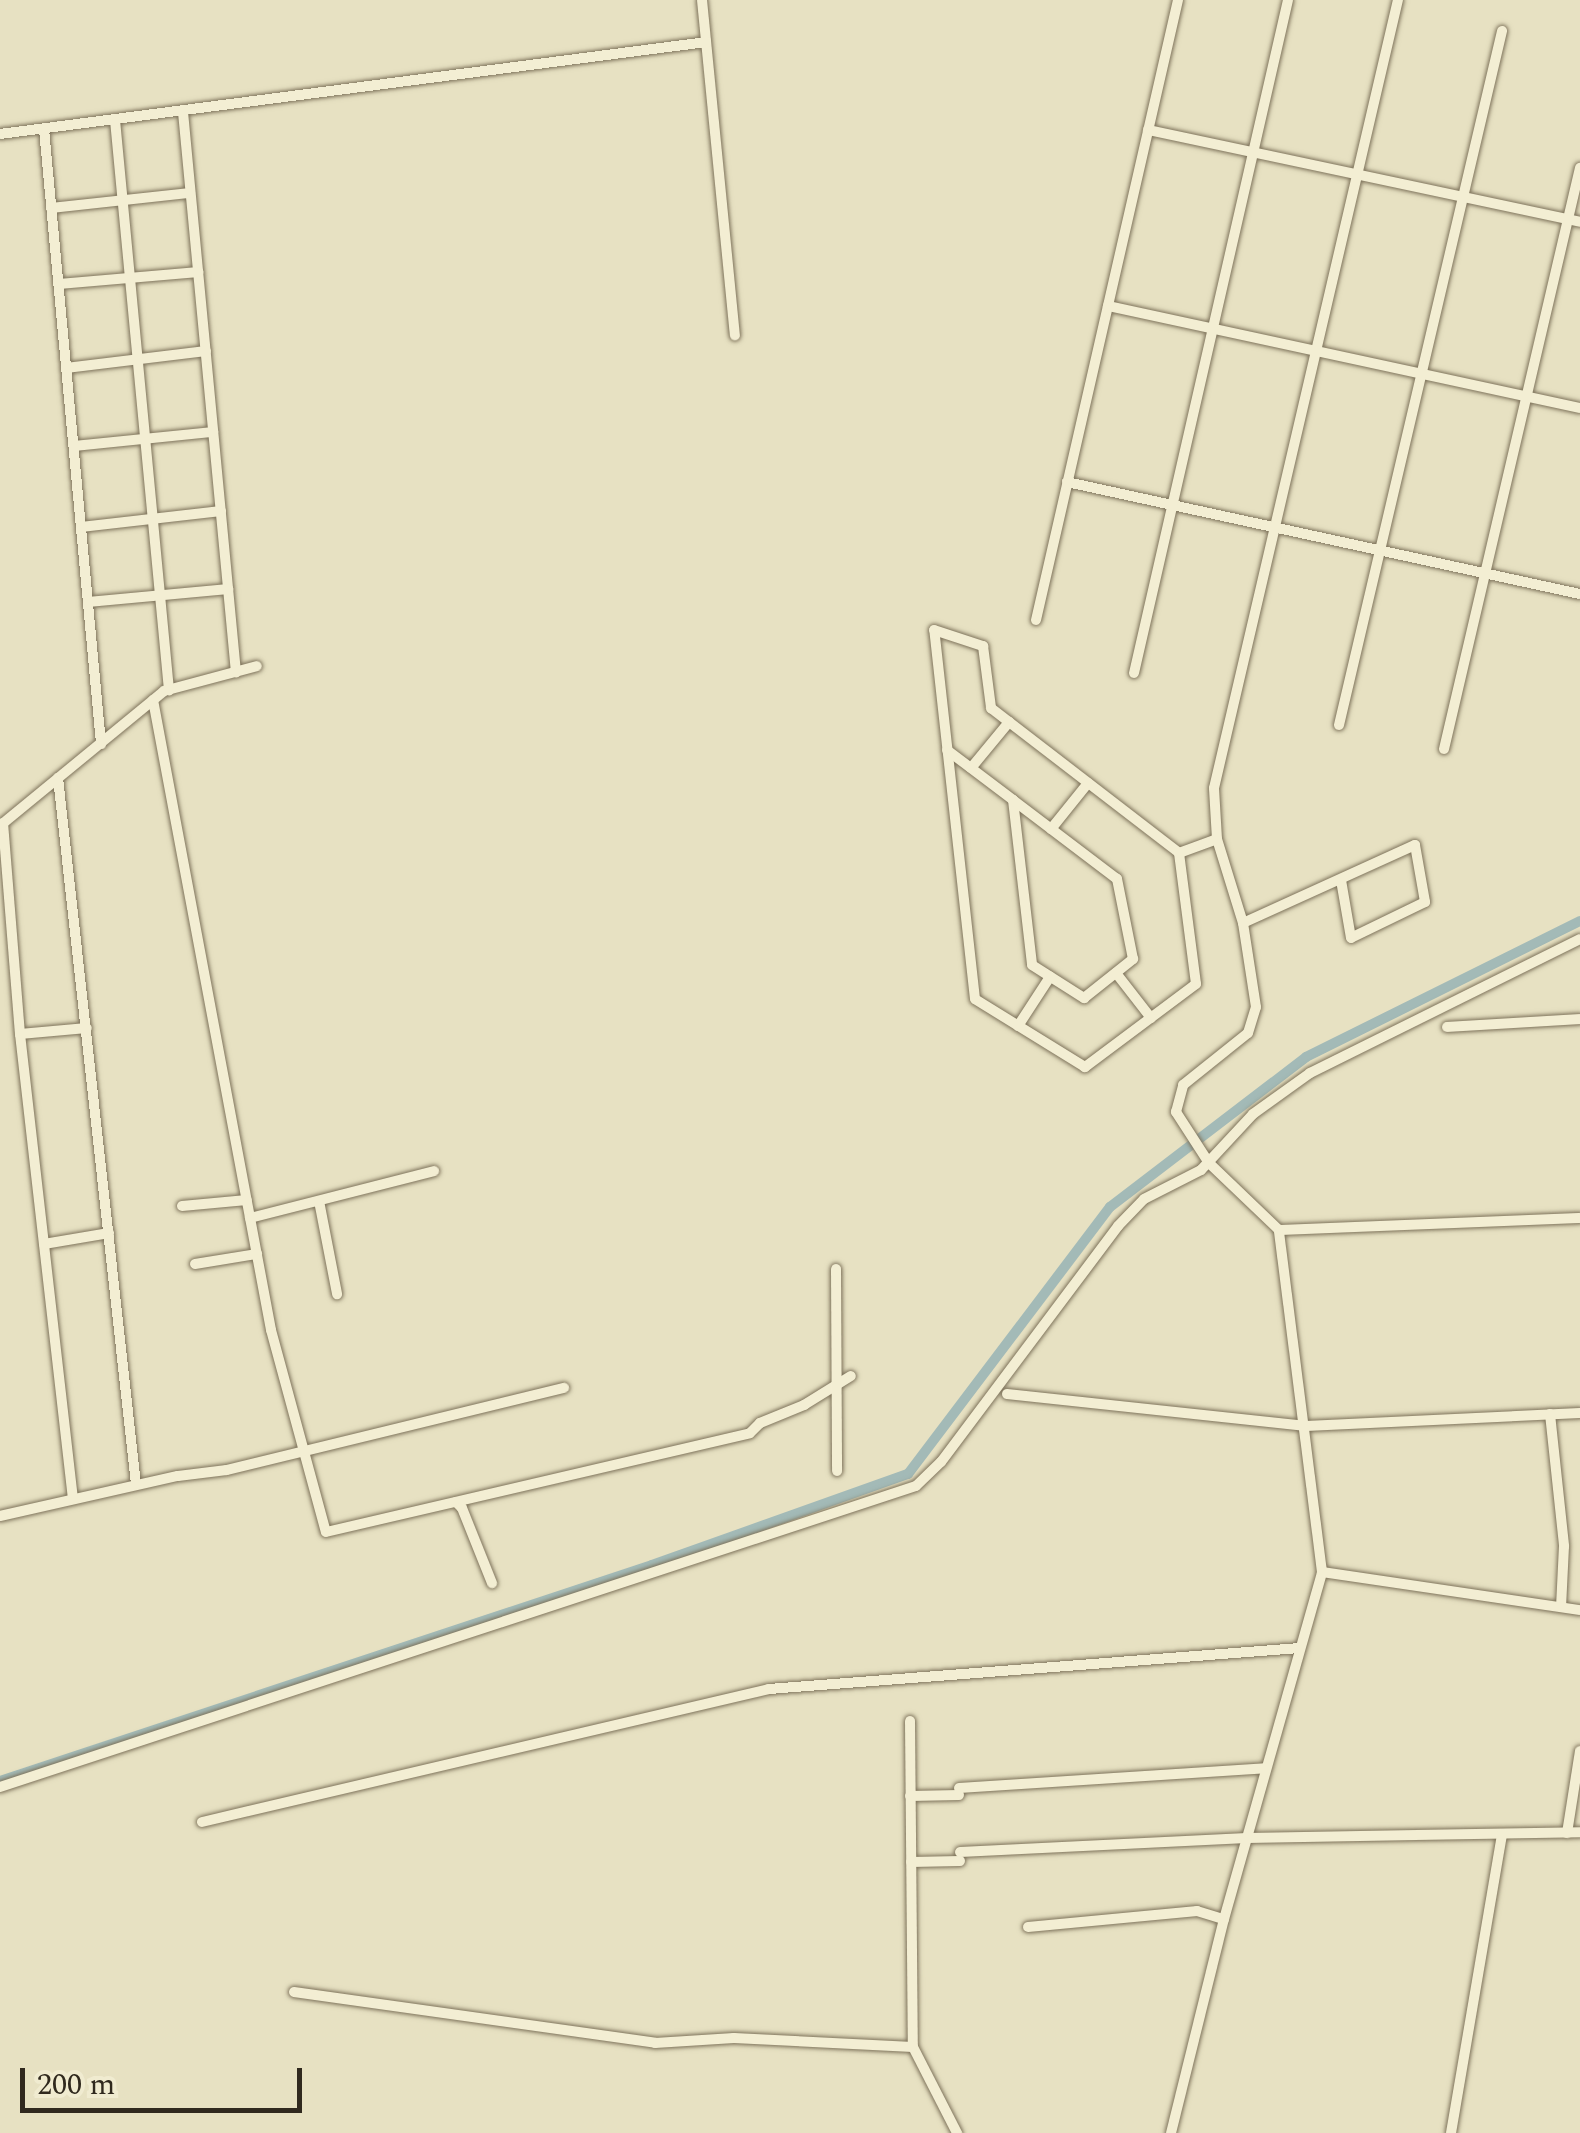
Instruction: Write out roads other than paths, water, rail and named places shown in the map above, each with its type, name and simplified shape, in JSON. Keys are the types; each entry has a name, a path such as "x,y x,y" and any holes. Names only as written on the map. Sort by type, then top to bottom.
{"street":[{"path":"702,0 735,335"},
{"path":"1036,620 1178,0"},
{"path":"1134,674 1288,0"},
{"path":"1171,2133 1224,1919 1322,1572 1279,1230 1208,1158 1183,1124 1175,1102 1183,1084 1238,1042 1254,1020 1255,993 1244,923 1217,839 1214,788 1398,0"},
{"path":"1339,725 1502,31"},
{"path":"0,134 706,42"},
{"path":"182,112 236,673"},
{"path":"115,120 169,690"},
{"path":"44,128 100,744"},
{"path":"1148,130 1574,221"},
{"path":"1444,749 1526,396 1574,221 1580,168"},
{"path":"51,208 190,193"},
{"path":"60,284 198,272"},
{"path":"1108,306 1580,408"},
{"path":"66,368 206,351"},
{"path":"74,446 213,432"},
{"path":"1067,482 1580,594"},
{"path":"82,528 221,511"},
{"path":"88,602 228,590"},
{"path":"934,630 983,646 991,708 1009,722 1178,853 1196,984 1085,1067 975,999 934,630"},
{"path":"74,1500 20,1034 1,824 152,700 169,690 258,666"},
{"path":"152,700 271,1330 326,1532 750,1433 760,1423 851,1376"},
{"path":"971,768 1009,722"},
{"path":"947,750 1118,879 1133,960 1084,998 1032,965 1013,800"},
{"path":"58,778 136,1485"},
{"path":"1051,828 1088,783"},
{"path":"1178,853 1217,839"},
{"path":"1244,923 1415,844 1425,902 1351,938 1341,880"},
{"path":"0,1788 916,1486 942,1462 1130,1211 1208,1158 1253,1114 1310,1073 1580,939"},
{"path":"1116,973 1151,1018"},
{"path":"1018,1026 1050,976"},
{"path":"1446,1027 1580,1019"},
{"path":"20,1034 86,1028"},
{"path":"250,1218 434,1171"},
{"path":"182,1206 247,1200"},
{"path":"318,1200 337,1294"},
{"path":"1279,1230 1580,1218"},
{"path":"44,1244 109,1234"},
{"path":"195,1264 257,1254"},
{"path":"836,1269 836,1471"},
{"path":"0,1516 305,1452 564,1388"},
{"path":"1007,1394 1306,1426 1580,1413"},
{"path":"1550,1414 1564,1546 1561,1607"},
{"path":"456,1502 462,1508 492,1583"},
{"path":"1322,1572 1580,1610"},
{"path":"202,1822 769,1689 1299,1648"},
{"path":"910,1721 912,2048 956,2133"},
{"path":"1566,1833 1580,1751"},
{"path":"910,1796 1265,1768"},
{"path":"911,1862 1247,1838 1580,1832"},
{"path":"1451,2133 1502,1834"},
{"path":"1028,1927 1198,1912 1224,1919"},
{"path":"294,1992 655,2043 734,2038 912,2048"}],"waterway":[{"path":"0,1781 652,1565 908,1474 1110,1207 1306,1057 1580,921"}]}
